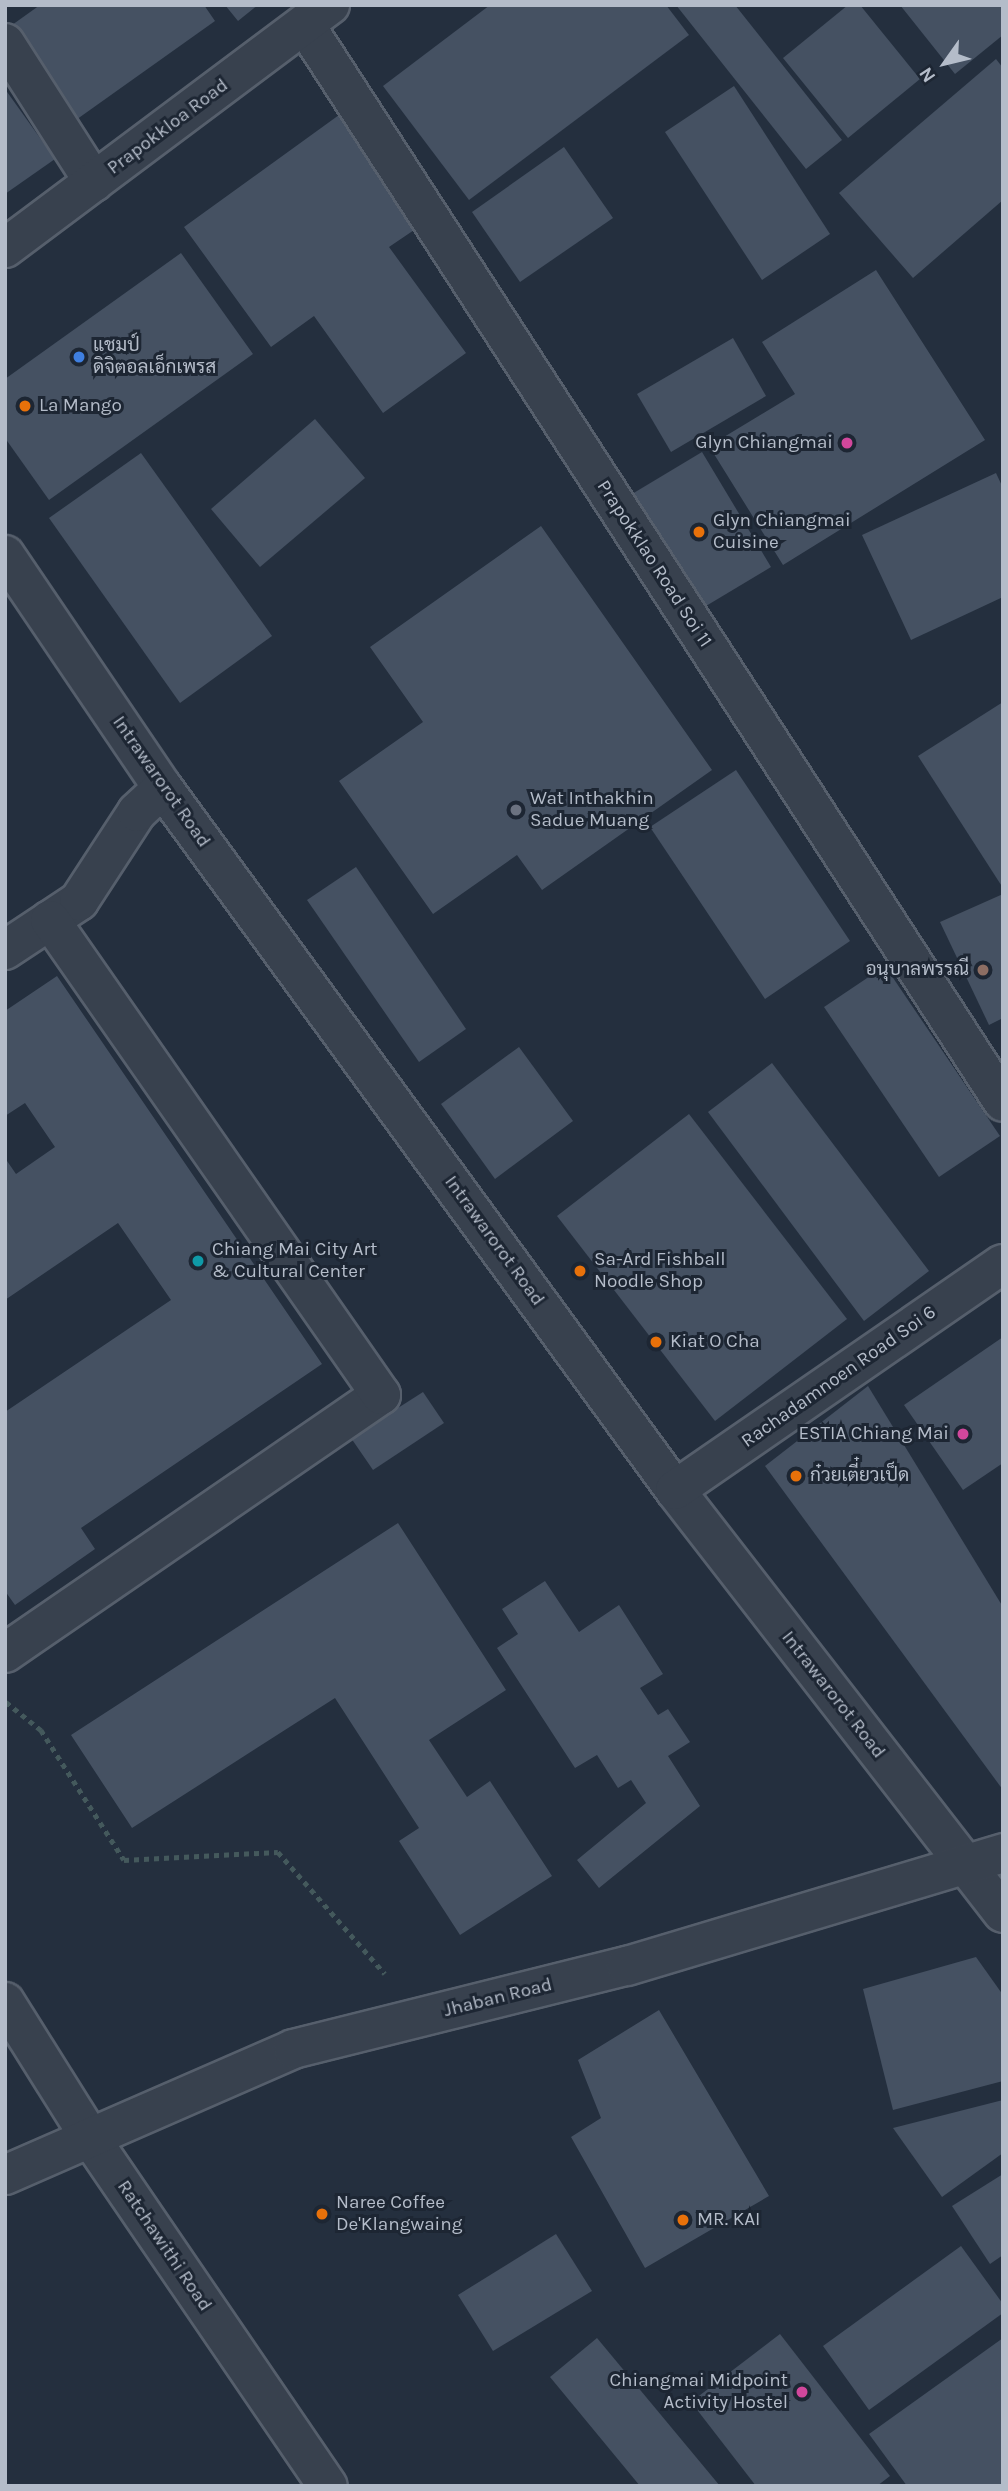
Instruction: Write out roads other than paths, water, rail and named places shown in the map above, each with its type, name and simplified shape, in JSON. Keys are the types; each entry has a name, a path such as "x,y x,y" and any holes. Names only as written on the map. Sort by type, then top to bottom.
{"street":[{"name":"Prapokkloa Road","path":"5,248 318,15"},
{"name":"Prapokklao Road Soi 11","path":"318,15 1003,1102"},
{"path":"5,43 94,182"},
{"name":"Intrawarorot Road","path":"5,555 163,788 675,1490 1003,1913"},
{"path":"5,950 79,901 137,812 163,788"},
{"path":"5,1653 381,1395 50,920"},
{"name":"Rachadamnoen Road Soi 6","path":"675,1490 1003,1264"},
{"name":"Jhaban Road","path":"5,2175 293,2049 627,1966 1003,1853"},
{"name":"Ratchawithi Road","path":"5,2002 90,2139 328,2486"}],"place":[{"name":"แชมป์ ดิจิตอลเอ็กเพรส","path":"79,357"},
{"name":"La Mango","path":"25,406"},
{"name":"Glyn Chiangmai","path":"847,443"},
{"name":"Glyn Chiangmai Cuisine","path":"699,532"},
{"name":"Wat Inthakhin Sadue Muang","path":"516,810"},
{"name":"อนุบาลพรรณี","path":"983,970"},
{"name":"Chiang Mai City Art & Cultural Center","path":"198,1261"},
{"name":"Sa-Ard Fishball Noodle Shop","path":"580,1271"},
{"name":"Kiat O Cha","path":"656,1342"},
{"name":"ESTIA Chiang Mai","path":"963,1434"},
{"name":"ก๋วยเตี๋ยวเป็ด","path":"796,1476"},
{"name":"Naree Coffee De'Klangwaing","path":"322,2214"},
{"name":"MR. KAI","path":"683,2220"},
{"name":"Chiangmai Midpoint Activity Hostel","path":"802,2392"}]}
